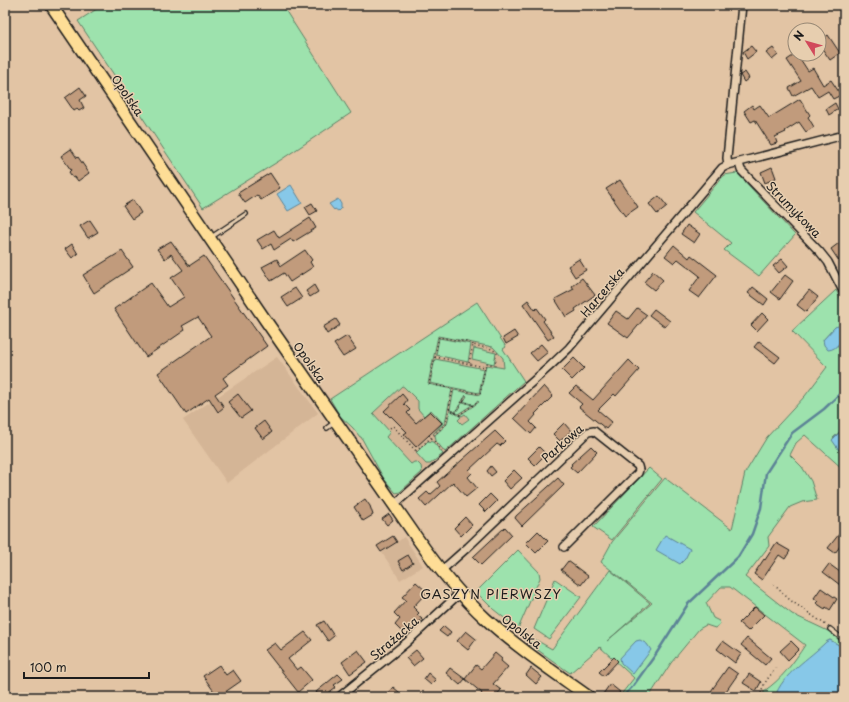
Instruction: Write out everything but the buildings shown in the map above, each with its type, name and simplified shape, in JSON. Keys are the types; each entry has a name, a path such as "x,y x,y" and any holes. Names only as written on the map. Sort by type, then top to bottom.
{"main road":[{"name":"Opolska","path":"51,5 210,239 332,425 394,505 441,571 460,593 498,630 589,697"}],"street":[{"path":"742,5 727,158 728,165 844,135"},
{"name":"Strumykowa","path":"739,163 742,170 824,257 844,293"},
{"name":"Harcerska","path":"394,505 569,348 722,168 728,165"},
{"name":"Parkowa","path":"441,571 468,548 588,432 594,431 638,466 639,470 638,473 564,547"},
{"name":"Strażacka","path":"339,697 406,643 460,593"}],"lane":[{"path":"210,239 246,214"},
{"path":"830,629 844,640"}],"path":[{"path":"439,337 492,349 497,353 495,365 486,364 480,394 429,384 435,357 439,337"},
{"path":"469,364 473,345"},
{"path":"435,357 485,367"},
{"path":"413,454 446,424 453,389"},
{"path":"455,413 466,396"},
{"path":"463,401 474,405"},
{"path":"458,415 478,402"},
{"path":"449,409 461,416"},
{"path":"390,428 393,426 416,451"},
{"path":"429,435 444,452"},
{"path":"771,582 790,600 830,629"},
{"path":"761,697 760,695 764,685 777,666"}],"shaded area":[{"path":"474,304 524,381 400,492 351,422 342,413"},
{"path":"277,357 318,413 227,483 183,420"},
{"path":"404,537 423,566 400,580 382,553"}],"green space":[{"path":"103,5 282,5 351,113 279,161 203,208 78,21"},
{"path":"737,173 795,235 759,276 724,250 731,243 693,212 724,175"},
{"path":"836,290 844,306 844,330 842,328 835,327 823,340 838,346 844,335 844,428 833,438 839,450 844,451 844,470 805,435 796,443 790,455 802,467 811,481 817,500 802,502 790,507 768,537 769,546 745,577 792,614 828,631 844,644 844,648 830,640 826,642 775,697 764,697 764,691 782,676 805,645 730,587 721,587 706,603 713,618 719,621 720,624 715,628 706,625 699,629 671,663 649,697 619,697 634,678 600,647 570,673 528,643 531,639 534,639 552,649 610,570 650,603 607,641 652,603 601,562 612,542 665,478 732,529 745,473 767,437 805,396 827,367 792,331"},
{"path":"477,302 506,347 503,349 524,381 445,452 436,441 435,435 447,424 450,410 461,417 458,420 462,424 469,419 465,414 462,416 460,415 479,402 478,401 473,405 464,401 467,396 466,395 455,412 450,409 454,390 480,395 486,365 504,368 503,358 493,347 438,336 428,384 452,389 445,423 433,434 443,423 431,410 424,416 418,409 418,401 402,386 373,413 390,432 386,437 411,464 417,462 421,466 422,472 400,492 396,493 384,479 361,437 340,416 330,399"},
{"path":"439,338 471,344 468,362 436,355"},
{"path":"474,348 496,353 494,364 472,359"},
{"path":"435,359 484,369 479,393 430,383"},
{"path":"463,402 472,405 458,414 456,412"},
{"path":"428,441 433,442 443,454 430,464 426,464 416,453"},
{"path":"649,468 662,479 612,540 593,527"},
{"path":"518,550 539,572 540,578 518,629 493,609 476,592"},
{"path":"555,579 581,597 549,639 534,629"}],"water":[{"path":"291,185 302,203 288,211 277,194"},
{"path":"338,199 341,204 341,208 338,211 335,209 334,210 329,204"},
{"path":"838,326 844,330 843,336 837,346 828,350 824,345 823,340 835,327"},
{"path":"844,428 844,451 839,450 832,440"},
{"path":"665,535 690,549 685,559 680,564 656,550"},
{"path":"640,640 647,644 651,650 633,674 621,663 620,658 636,641"},
{"path":"830,640 844,648 844,687 834,697 775,697 784,681 790,674"}],"waterway":[{"path":"623,697 633,686 656,654 688,604 738,557 752,534 761,508 766,473 792,433 824,409 844,390"}],"district":[{"name":"GASZYN PIERWSZY","path":"491,593"}]}
